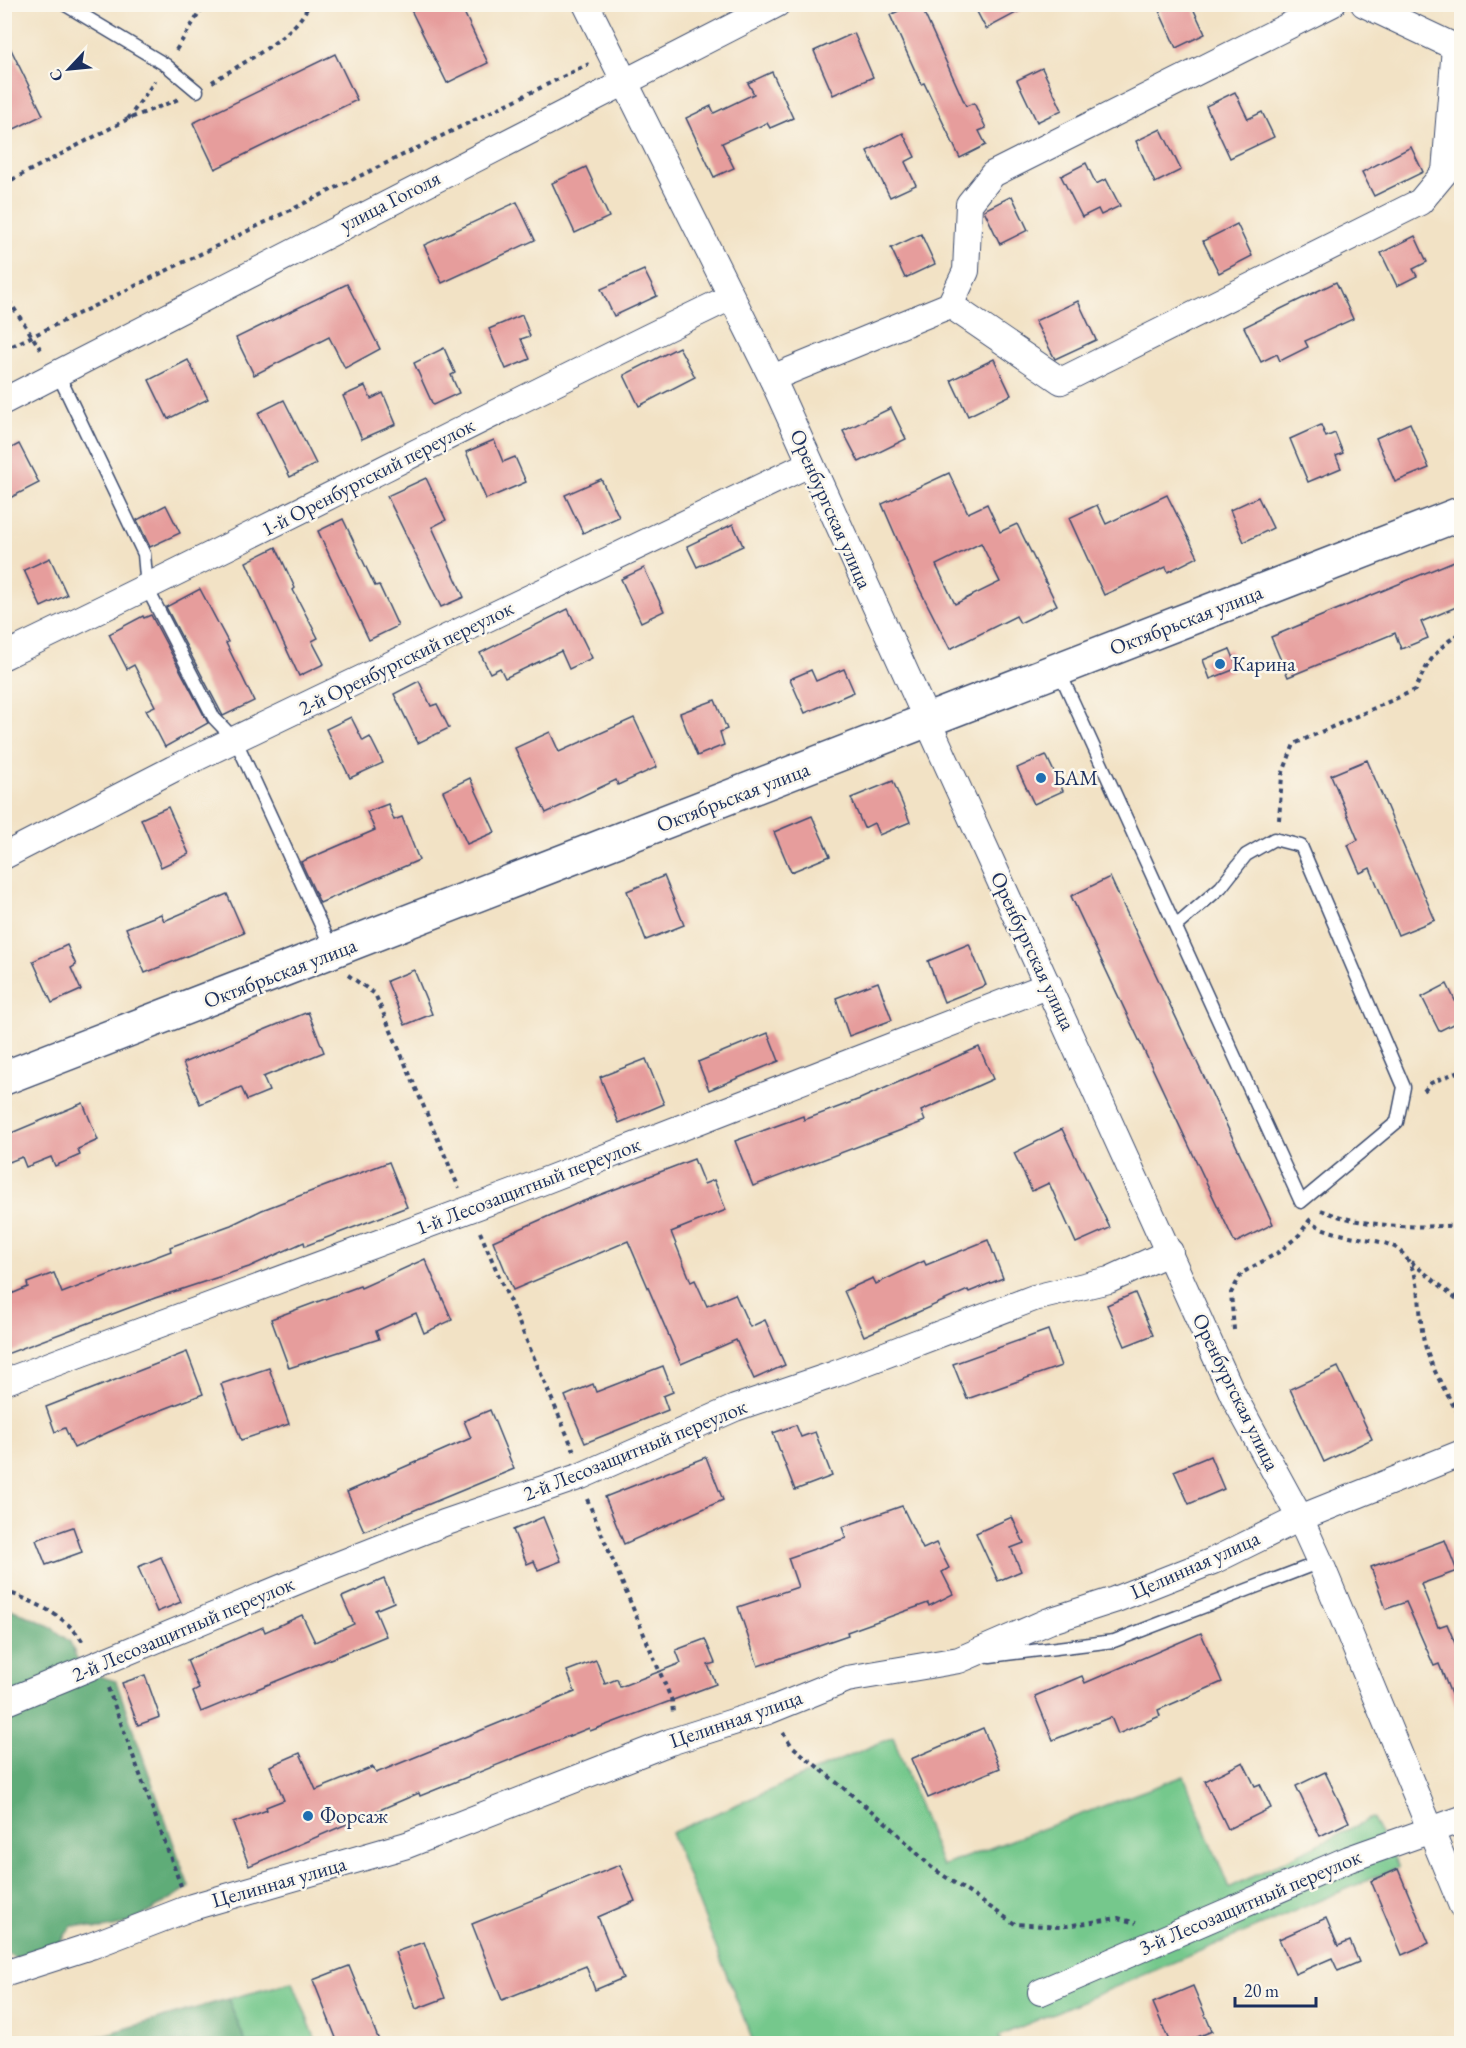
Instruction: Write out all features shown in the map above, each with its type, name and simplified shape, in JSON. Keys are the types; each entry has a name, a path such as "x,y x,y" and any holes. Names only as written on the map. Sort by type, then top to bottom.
{"street":[{"name":"Оренбургская улица","path":"586,4 772,378 809,464 1049,985 1234,1397 1300,1518 1461,1906"},
{"name":"улица Гоголя","path":"4,401 777,4"},
{"path":"772,378 950,305 966,271 969,204 993,174 1332,4"},
{"path":"950,305 1061,381 1420,202 1445,172 1458,45 1364,4"},
{"name":"1-й Оренбургский переулок","path":"4,656 147,588 600,360 731,297"},
{"name":"2-й Оренбургский переулок","path":"4,856 173,769 236,741 809,464"},
{"name":"Октябрьская улица","path":"4,1078 333,953 1461,513"},
{"name":"1-й Лесозащитный переулок","path":"4,1382 469,1209 1049,985"},
{"name":"2-й Лесозащитный переулок","path":"4,1703 444,1523 581,1476 735,1408 835,1374 1034,1298 1109,1280 1170,1252"},
{"name":"Целинная улица","path":"4,1974 91,1946 192,1907 407,1845 670,1742 768,1712 847,1679 959,1660 1049,1621 1114,1600 1213,1561 1300,1518 1461,1453"},
{"name":"3-й Лесозащитный переулок","path":"1041,1992 1338,1864 1461,1819"}],"lane":[{"path":"64,4 166,65 197,91"},
{"path":"57,372 144,554 147,588 214,718 236,741 333,953"},
{"path":"1059,670 1301,1202 1397,1122 1404,1087 1301,846 1274,839 1246,855 1221,887 1176,926"},
{"path":"959,1660 1114,1641 1320,1562"}],"path":[{"path":"4,184 128,119 197,91 270,45 304,18 309,4"},
{"path":"4,350 611,54"},
{"path":"5,295 30,338 57,372"},
{"path":"1274,839 1281,815 1282,775 1294,744 1415,690 1427,662 1453,637 1461,633"},
{"path":"333,953 349,977 375,994 573,1446 586,1497 672,1701 674,1716 670,1742"},
{"path":"1397,1122 1431,1083 1461,1070"},
{"path":"1301,1202 1309,1221 1332,1232 1397,1247 1411,1262 1461,1303"},
{"path":"1301,1202 1342,1219 1424,1228 1461,1225"},
{"path":"1235,1340 1231,1293 1242,1273 1279,1252 1299,1235 1309,1221"},
{"path":"1411,1262 1419,1290 1419,1316 1425,1347 1461,1420"},
{"path":"4,1591 52,1613 75,1629 97,1665 108,1689 176,1878 192,1907"},
{"path":"768,1712 792,1746 851,1797 891,1827 931,1867 1015,1924 1060,1927 1118,1918 1140,1925"}],"green space":[{"path":"4,1606 48,1625 70,1642 78,1661 89,1673 116,1681 189,1887 158,1907 122,1925 99,1929 72,1926 59,1943 15,1958 4,1951"},
{"path":"893,1737 942,1866 1184,1776 1229,1888 1372,1818 1399,1867 999,2036 1001,2043 754,2044 671,1833"},
{"path":"293,1982 317,2043 246,2043 228,1999"},
{"path":"228,1999 246,2043 76,2043"}],"building":[{"path":"408,4 460,4 488,63 447,83"},
{"path":"913,4 920,4 966,106 974,103 986,128 979,131 986,145 960,158 924,83 921,84 890,15"},
{"path":"973,4 1033,4 986,29"},
{"path":"1156,4 1191,4 1205,34 1176,48"},
{"path":"854,33 873,77 833,95 814,51"},
{"path":"4,35 43,115 4,134"},
{"path":"335,54 357,100 215,169 193,123"},
{"path":"1042,68 1062,110 1037,122 1017,80"},
{"path":"772,72 793,118 770,128 767,123 722,143 734,168 714,177 686,118 711,106 714,113 754,94 748,83"},
{"path":"1235,92 1248,119 1262,112 1274,137 1230,158 1206,106"},
{"path":"1161,129 1181,170 1155,183 1136,141"},
{"path":"903,133 915,157 905,162 916,185 890,197 867,151"},
{"path":"1411,147 1423,172 1374,196 1362,172"},
{"path":"1086,163 1096,184 1106,179 1120,206 1101,215 1098,209 1082,217 1061,176"},
{"path":"586,167 609,217 575,233 552,183"},
{"path":"1012,196 1028,230 1000,244 984,210"},
{"path":"517,202 535,240 442,283 424,245"},
{"path":"1237,224 1252,256 1219,273 1203,241"},
{"path":"921,234 935,264 905,278 891,248"},
{"path":"1415,236 1427,262 1413,269 1417,276 1397,286 1381,253"},
{"path":"644,270 657,296 614,316 601,289"},
{"path":"1336,282 1353,319 1305,341 1308,347 1280,361 1277,354 1261,362 1244,327"},
{"path":"347,284 380,349 345,368 329,337 254,375 236,338"},
{"path":"1078,301 1096,340 1055,359 1035,321"},
{"path":"522,315 530,336 521,339 530,359 506,369 489,329"},
{"path":"679,347 695,377 639,406 624,375"},
{"path":"444,348 455,373 451,375 459,393 433,405 414,363"},
{"path":"994,359 1011,395 968,416 951,380"},
{"path":"188,360 208,399 168,419 149,380"},
{"path":"365,386 371,399 383,393 396,424 362,439 343,396"},
{"path":"284,400 316,464 290,477 258,413"},
{"path":"891,408 906,439 859,462 843,431"},
{"path":"1410,423 1429,468 1395,482 1376,438"},
{"path":"1321,425 1326,437 1335,433 1343,453 1336,456 1341,468 1308,482 1290,439"},
{"path":"494,440 503,462 515,457 526,482 486,499 466,452"},
{"path":"19,444 39,483 4,501 4,452"},
{"path":"949,473 968,513 987,504 1000,532 1017,524 1057,605 1020,623 1016,616 950,649 913,576 882,504","holes":["981,543 1000,582 955,604 936,565"]},
{"path":"426,478 446,520 432,527 464,597 441,607 387,496"},
{"path":"601,479 619,517 583,533 565,495"},
{"path":"1167,495 1198,557 1168,572 1166,567 1104,595 1069,518 1097,505 1106,524"},
{"path":"1258,497 1273,528 1244,542 1230,510"},
{"path":"166,505 180,533 150,547 137,520"},
{"path":"343,519 375,586 379,585 398,626 369,640 318,531"},
{"path":"733,524 743,546 697,567 687,546"},
{"path":"276,547 295,588 293,590 318,638 312,641 324,664 299,676 246,562"},
{"path":"50,558 67,595 41,607 24,570"},
{"path":"1454,561 1461,581 1461,605 1421,622 1428,638 1401,649 1395,633 1288,677 1271,637"},
{"path":"644,568 664,611 641,622 621,579"},
{"path":"200,589 228,642 226,643 254,701 223,716 166,607"},
{"path":"568,609 592,658 569,669 561,651 505,678 500,668 490,673 480,653"},
{"path":"151,615 208,723 165,747 146,710 155,706 134,665 127,669 109,634 143,616 144,618"},
{"path":"1230,649 1238,668 1210,679 1203,660"},
{"path":"844,669 854,692 805,713 790,679 811,670 816,681"},
{"path":"419,681 431,706 437,704 449,728 418,743 394,694"},
{"path":"715,700 727,729 720,732 724,745 697,756 680,713"},
{"path":"351,717 363,741 370,737 383,763 350,778 326,729"},
{"path":"634,718 657,767 618,785 616,780 546,813 515,748 550,732 559,752"},
{"path":"1046,755 1063,791 1034,804 1017,768"},
{"path":"1367,760 1435,920 1398,935 1370,868 1360,873 1348,845 1358,840 1331,775"},
{"path":"470,778 495,832 467,844 443,791"},
{"path":"893,781 910,822 879,835 874,823 864,828 851,798"},
{"path":"388,804 394,820 402,817 419,860 320,903 301,862 375,830 367,812"},
{"path":"168,807 189,854 161,867 141,819"},
{"path":"812,816 830,856 791,872 774,832"},
{"path":"664,876 684,925 646,940 627,891"},
{"path":"1110,877 1273,1224 1235,1243 1071,896"},
{"path":"227,894 244,933 145,973 126,928 161,914 164,921"},
{"path":"969,944 986,985 944,1002 928,961"},
{"path":"67,945 76,965 71,968 81,990 52,1003 33,961"},
{"path":"414,970 432,1014 405,1025 387,981"},
{"path":"878,982 892,1020 849,1036 836,998"},
{"path":"1447,984 1461,1013 1461,1020 1439,1031 1422,997"},
{"path":"308,1012 324,1052 263,1077 269,1091 247,1100 241,1087 200,1104 183,1063"},
{"path":"768,1033 779,1061 709,1090 698,1062"},
{"path":"979,1047 993,1079 921,1111 925,1121 753,1186 735,1141 803,1116 804,1120 860,1099"},
{"path":"646,1059 664,1104 619,1123 600,1077"},
{"path":"83,1103 98,1140 78,1149 80,1155 55,1166 51,1157 26,1167 22,1157 4,1164 4,1136"},
{"path":"1062,1129 1110,1228 1076,1243 1049,1183 1032,1191 1014,1153"},
{"path":"694,1159 704,1184 714,1180 726,1210 671,1232 691,1282 695,1280 707,1306 735,1294 750,1327 765,1320 785,1365 754,1379 736,1340 681,1364 628,1241 513,1290 493,1241 576,1204"},
{"path":"389,1162 407,1207 305,1246 304,1242 249,1267 155,1298 4,1355 4,1297 28,1287 27,1283 54,1273 62,1293 171,1251 170,1247 231,1225 262,1210"},
{"path":"988,1240 1003,1278 969,1292 968,1290 864,1336 844,1291 873,1278 876,1284 924,1261 926,1265"},
{"path":"425,1259 452,1320 424,1333 416,1313 376,1331 379,1339 289,1368 271,1319 360,1286 361,1288"},
{"path":"1135,1293 1153,1335 1125,1346 1107,1305"},
{"path":"1048,1330 1061,1366 967,1399 953,1364"},
{"path":"187,1352 203,1394 133,1421 74,1448 65,1428 55,1432 46,1407"},
{"path":"663,1366 673,1392 663,1396 668,1410 585,1443 565,1396 593,1384 596,1392"},
{"path":"1338,1367 1372,1439 1324,1462 1290,1389"},
{"path":"269,1368 289,1424 241,1440 221,1384"},
{"path":"490,1410 514,1469 364,1531 347,1492 471,1438 464,1421"},
{"path":"796,1425 801,1437 815,1432 832,1476 795,1490 773,1433"},
{"path":"1210,1456 1224,1489 1189,1504 1174,1471"},
{"path":"706,1457 723,1500 624,1544 605,1497"},
{"path":"902,1506 923,1549 936,1543 949,1568 942,1572 953,1594 929,1606 928,1603 847,1632 848,1635 758,1666 738,1607 798,1587 788,1558 846,1538 842,1527"},
{"path":"543,1517 561,1561 538,1570 534,1561 527,1564 513,1530"},
{"path":"1012,1517 1024,1543 1011,1548 1021,1571 998,1581 976,1533"},
{"path":"73,1527 82,1552 46,1565 36,1540"},
{"path":"1445,1540 1457,1571 1421,1584 1438,1627 1447,1624 1461,1658 1460,1717 1439,1664 1434,1666 1406,1602 1386,1609 1371,1567"},
{"path":"161,1557 181,1602 157,1612 138,1567"},
{"path":"384,1579 394,1602 375,1610 386,1636 201,1712 193,1692 199,1689 187,1660 263,1627 265,1632 302,1615 315,1642 354,1624 342,1597"},
{"path":"1201,1633 1222,1682 1158,1710 1160,1716 1118,1734 1111,1717 1053,1740 1035,1696 1082,1676 1085,1683"},
{"path":"705,1639 715,1663 708,1665 716,1684 590,1731 589,1728 420,1796 419,1793 249,1866 233,1823 267,1810 266,1807 284,1800 270,1766 300,1753 316,1790 373,1767 376,1773 575,1692 567,1671 596,1660 605,1684 617,1679 620,1687 681,1663 676,1650"},
{"path":"145,1675 160,1717 138,1725 122,1683"},
{"path":"983,1728 1000,1768 928,1798 911,1759"},
{"path":"1243,1762 1255,1786 1260,1784 1271,1808 1228,1829 1205,1781"},
{"path":"1325,1772 1349,1822 1320,1836 1296,1786"},
{"path":"620,1865 635,1901 598,1917 623,1978 595,1990 586,1966 502,2000 472,1924"},
{"path":"1398,1869 1429,1943 1402,1955 1371,1881"},
{"path":"1326,1918 1338,1946 1350,1941 1359,1962 1338,1971 1332,1958 1295,1974 1279,1939"},
{"path":"424,1942 445,1998 416,2009 395,1952"},
{"path":"349,1966 380,2043 338,2043 313,1980"},
{"path":"1193,1986 1212,2031 1183,2043 1170,2043 1153,2003"}],"place":[{"name":"Карина","path":"1220,664"},
{"name":"БАМ","path":"1041,778"},
{"name":"Форсаж","path":"308,1816"}]}
